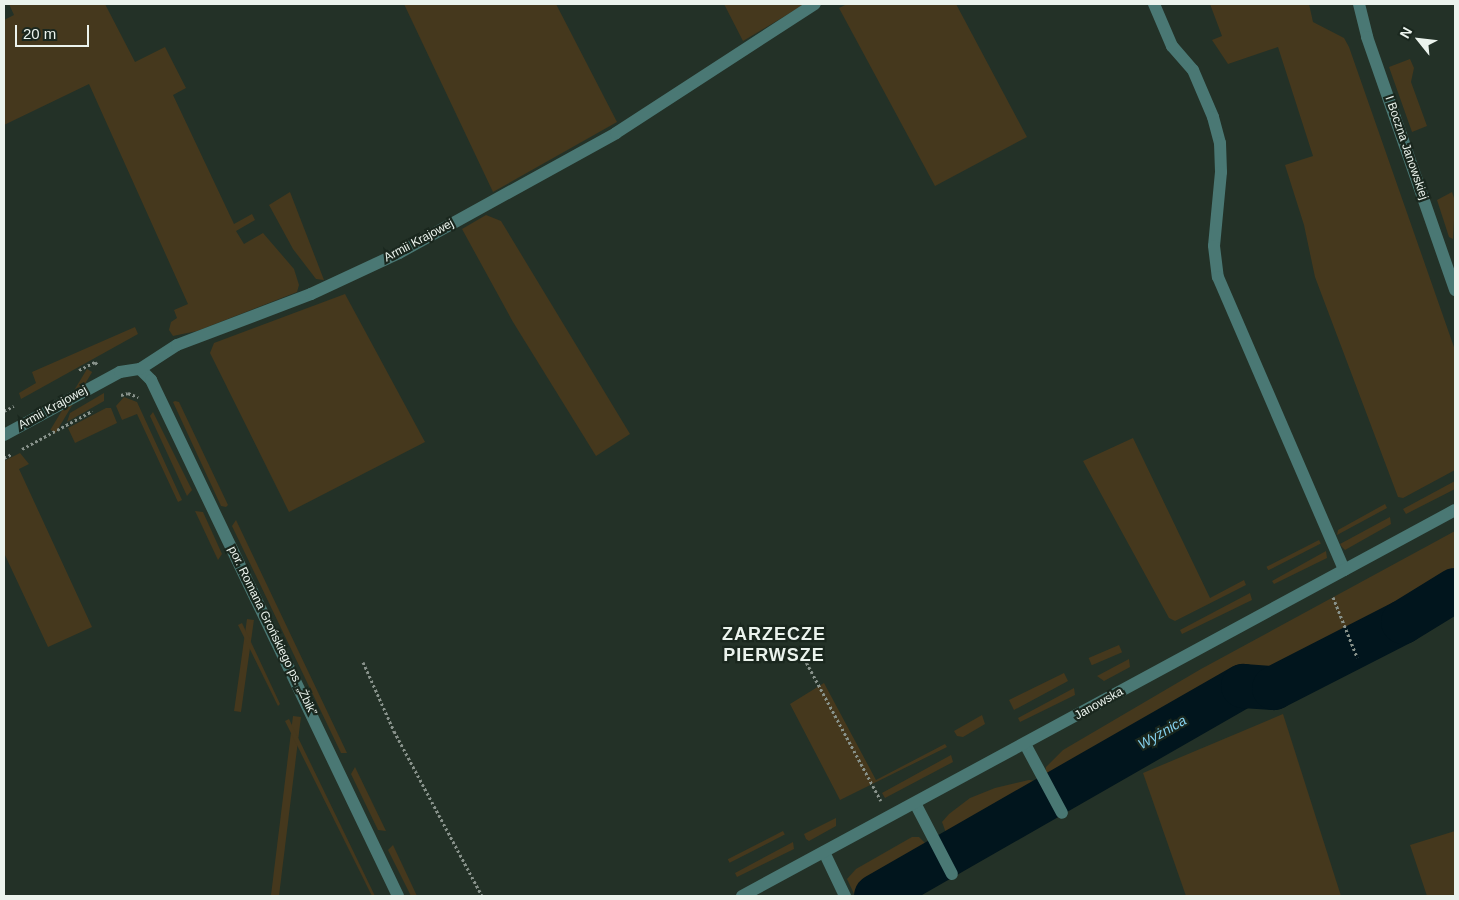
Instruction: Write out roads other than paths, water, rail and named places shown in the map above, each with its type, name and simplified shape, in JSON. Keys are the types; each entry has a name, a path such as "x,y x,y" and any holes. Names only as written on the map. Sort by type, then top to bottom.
{"street":[{"name":"Armii Krajowej","path":"4,435 120,372 140,370 178,345 311,294 400,253 616,133 814,4"},
{"path":"1154,4 1172,46 1193,70 1213,117 1220,144 1221,172 1214,246 1218,277 1344,570"},
{"name":"I Boczna Janowskiej","path":"1359,4 1367,37 1455,290"},
{"name":"por. Romana Grońskiego ps. „Żbik”","path":"140,370 151,380 398,896"},
{"name":"Janowska","path":"742,896 1455,510"},
{"path":"1025,744 1060,809"},
{"path":"915,803 950,870"},
{"path":"824,852 845,896"}],"waterway":[{"name":"Wyżnica","path":"876,896 1243,686 1274,688 1403,622 1455,590"}],"district":[{"name":"ZARZECZE PIERWSZE","path":"774,645"}]}
